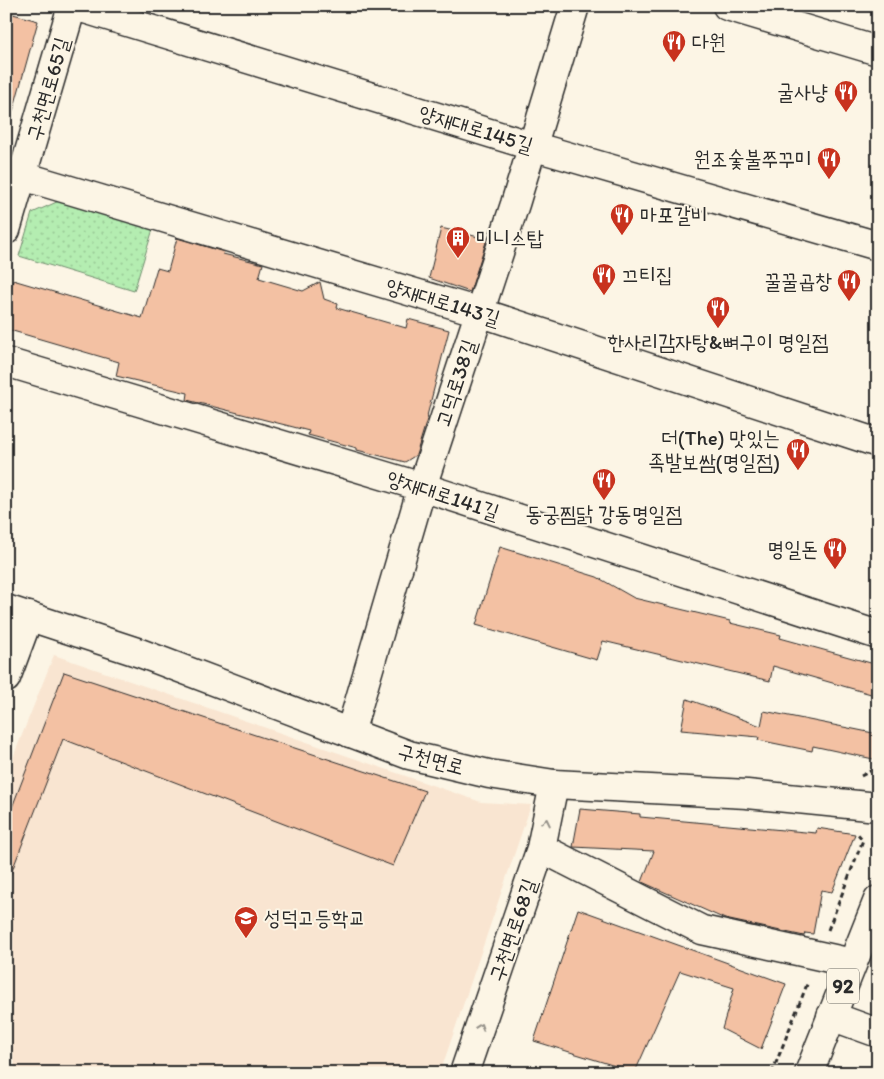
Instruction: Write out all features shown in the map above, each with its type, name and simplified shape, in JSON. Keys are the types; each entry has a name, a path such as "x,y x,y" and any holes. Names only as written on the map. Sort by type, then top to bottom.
{"street":[{"name":"양재대로145길","path":"74,6 532,146 878,246"},
{"name":"구천면로65길","path":"6,230 14,174 74,6"},
{"name":"고덕로38길","path":"350,733 422,487 575,6"},
{"path":"727,6 878,51"},
{"name":"양재대로143길","path":"14,174 479,312 878,442"},
{"name":"양재대로141길","path":"6,362 422,487 878,635"},
{"path":"6,678 18,613"},
{"name":"구천면로","path":"18,613 140,653 409,755 489,774 554,784 747,794 878,807"},
{"name":"구천면로68길","path":"464,1073 541,848 554,784"},
{"path":"541,848 702,930 852,963"},
{"name":"92","path":"809,1073 878,900"},
{"path":"831,1016 878,1033"}],"path":[{"path":"772,1073 863,840 846,822 855,780 878,768"},
{"path":"873,1073 878,1060"}],"shaded area":[{"name":"성덕고등학교","path":"54,655 481,802 531,805 440,1073 6,1073 6,775"}],"green space":[{"path":"59,201 153,229 134,291 19,256 32,213"}],"building":[{"path":"6,12 38,21 13,111 6,110"},
{"name":"미니스탑","path":"441,228 487,239 470,292 429,278"},
{"path":"177,238 224,252 223,254 263,264 259,278 303,291 320,282 324,299 338,304 337,308 406,328 408,319 449,330 428,416 416,455 405,462 308,435 309,431 187,400 188,393 116,376 119,362 6,329 6,305 13,280 142,318 157,268 168,271"},
{"path":"500,547 597,577 634,598 781,635 780,638 878,665 878,696 773,666 770,681 603,641 597,660 476,625"},
{"path":"64,672 425,791 393,866 63,739 8,881 6,881 6,823"},
{"path":"687,699 761,726 764,711 878,734 878,760 813,746 812,751 758,740 759,737 681,730"},
{"path":"580,809 640,814 640,817 816,833 817,828 855,834 832,892 821,890 813,934 805,933 804,936 725,919 642,882 654,851 573,847"},
{"path":"578,909 786,984 761,1049 722,1029 734,988 680,971 635,1072 534,1041"}],"place":[{"name":"다원","path":"674,63"},
{"name":"굴사냥","path":"846,113"},
{"name":"원조숯불쭈꾸미","path":"829,180"},
{"name":"마포갈비","path":"622,236"},
{"name":"미니스탑","path":"458,259"},
{"name":"끄티집","path":"604,296"},
{"name":"꿀꿀곱창","path":"849,302"},
{"name":"한사리감자탕&뼈구이 명일점","path":"718,329"},
{"name":"더(The) 맛있는 족발보쌈(명일점)","path":"798,471"},
{"name":"동궁찜닭 강동명일점","path":"604,501"},
{"name":"명일돈","path":"835,570"},
{"name":"성덕고등학교","path":"246,939"}]}
